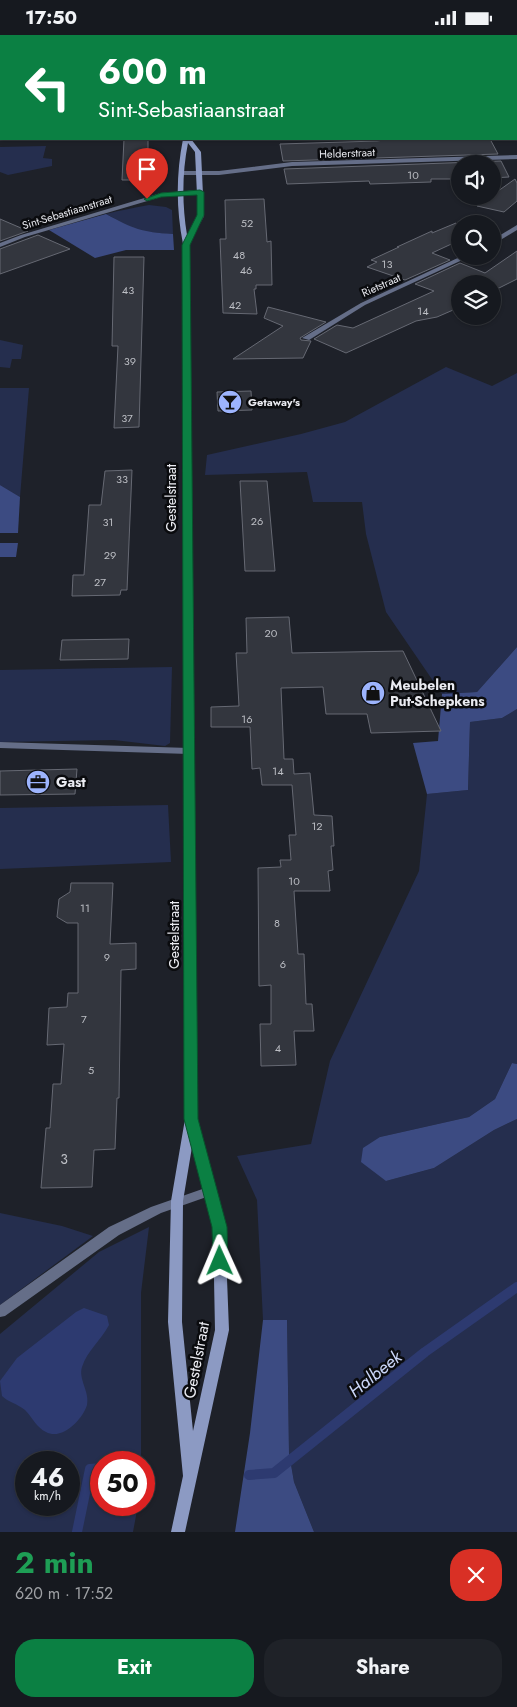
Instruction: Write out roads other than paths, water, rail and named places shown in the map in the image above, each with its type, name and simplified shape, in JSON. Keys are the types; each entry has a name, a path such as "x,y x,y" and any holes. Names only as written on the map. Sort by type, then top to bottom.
{"main road":[{"name":"Gestelstraat","path":"187,140 183,152 181,193 183,232 186,245 191,1119 177,1201 175,1322 190,1475"},
{"name":"Gestelstraat","path":"186,245 201,215 198,152 188,140"},
{"name":"Gestelstraat","path":"178,1532 222,1329 220,1227 191,1119"}],"street":[{"name":"Helderstraat","path":"183,173 222,172 292,164 472,159 515,155"},
{"name":"Sint-Sebastiaanstraat","path":"0,245 23,236 161,195 200,192"},
{"path":"501,237 517,227"},
{"name":"Rietstraat","path":"306,338 363,304 451,264"},
{"path":"0,745 189,751"},
{"path":"0,1312 114,1231 177,1201 211,1191"}],"waterway":[{"name":"Halbeek","path":"249,1475 274,1473 425,1352 517,1287"},
{"name":"Halbeek","path":"77,1532 90,1469"}],"place":[{"name":"Getaway's","path":"230,402"},
{"name":"Meubelen Put-Schepkens","path":"373,693"},
{"name":"Gast","path":"38,782"}]}
